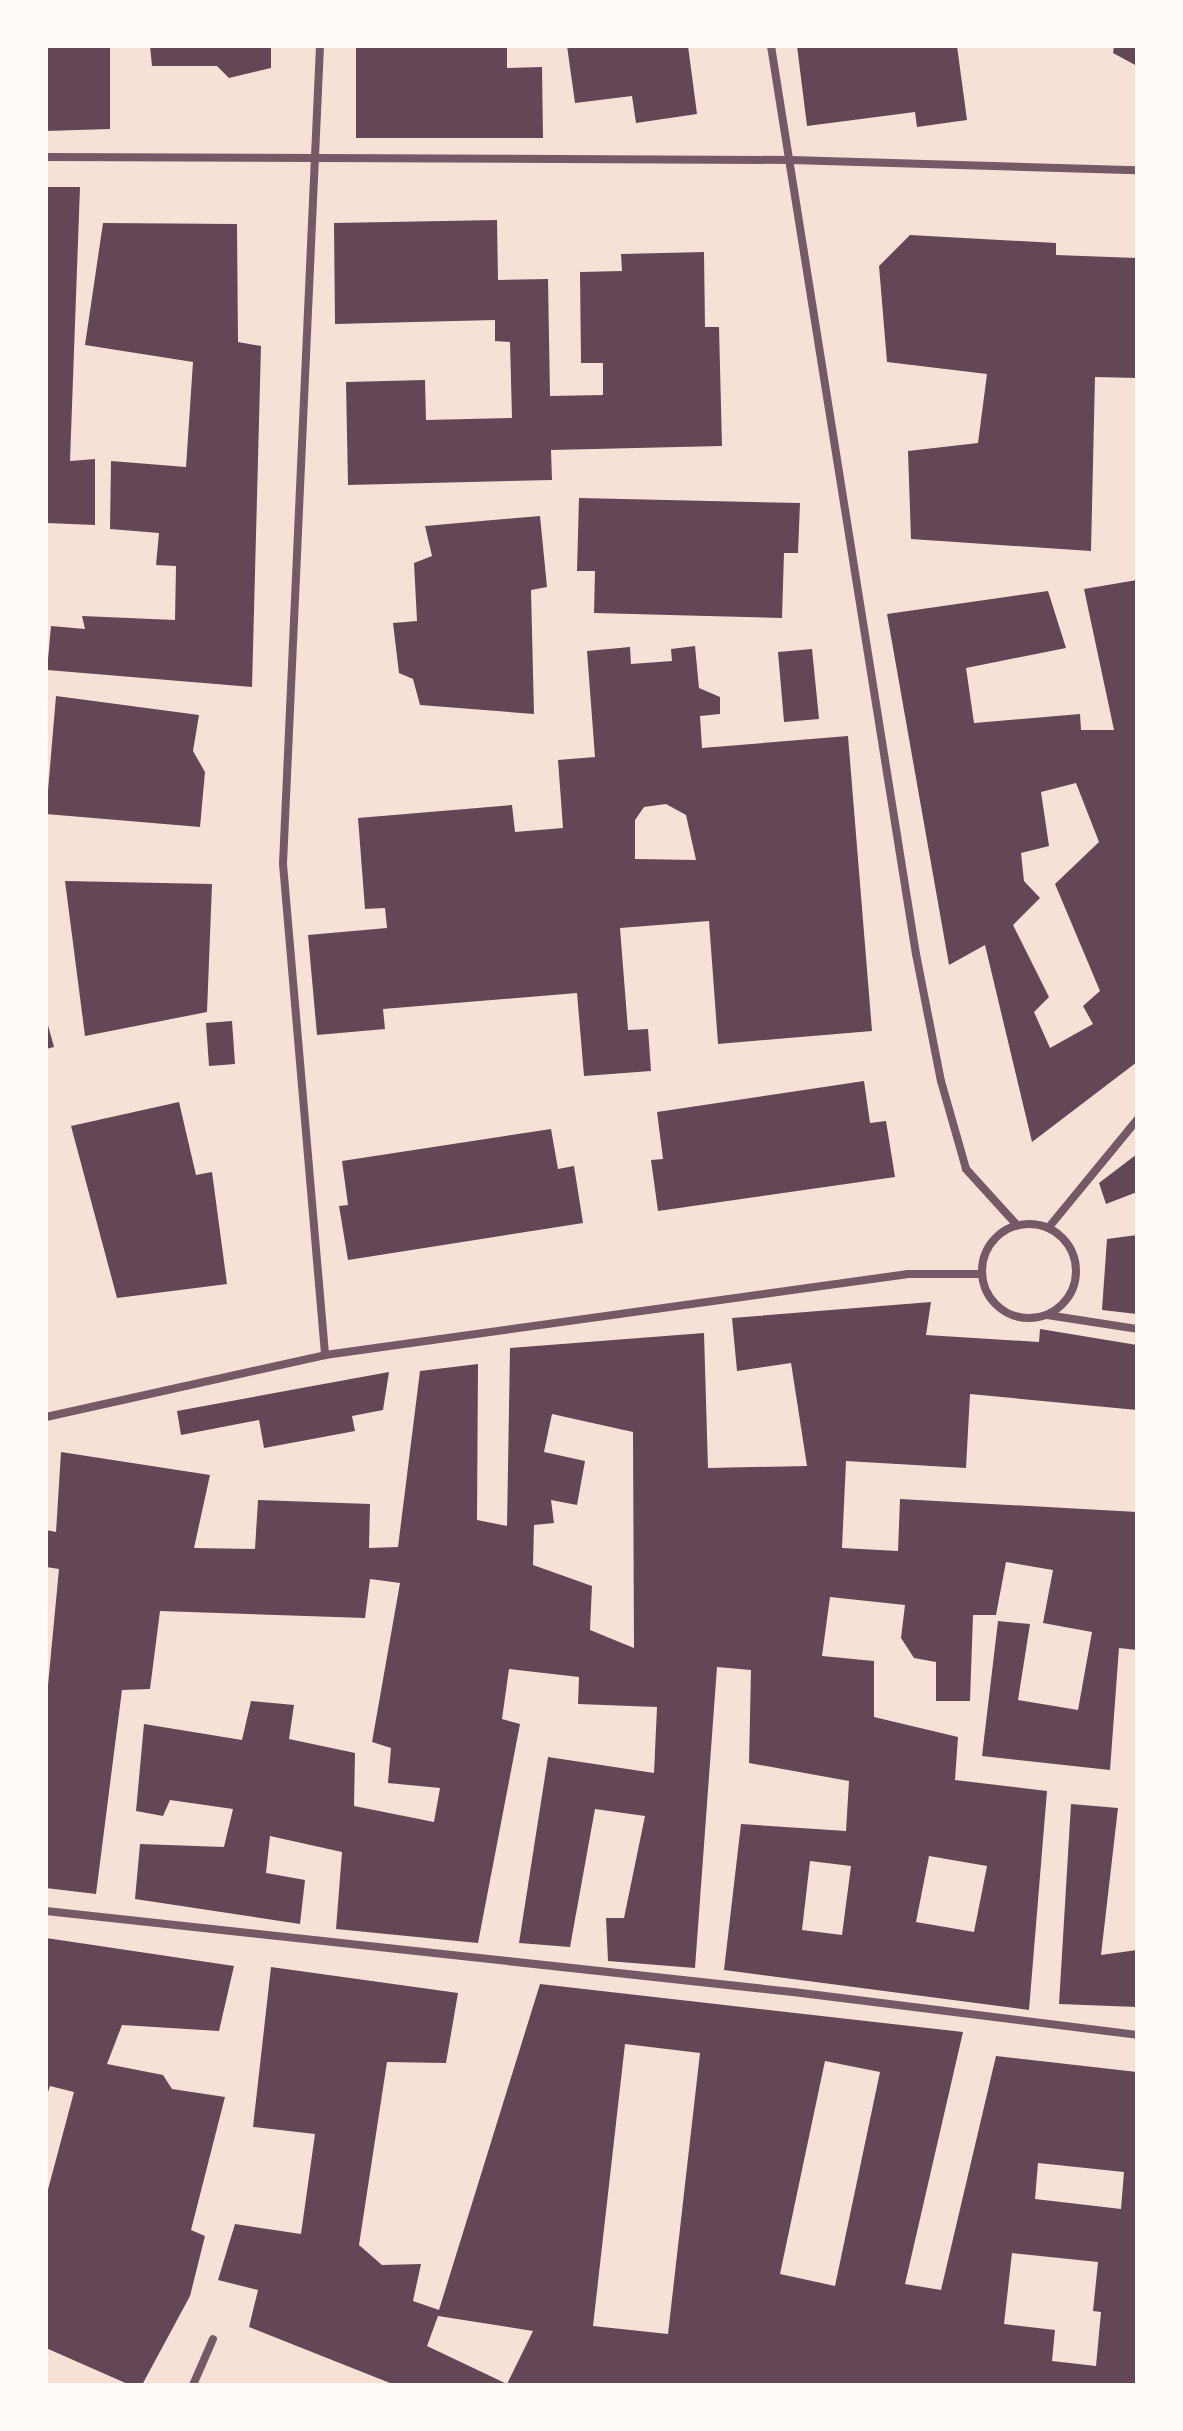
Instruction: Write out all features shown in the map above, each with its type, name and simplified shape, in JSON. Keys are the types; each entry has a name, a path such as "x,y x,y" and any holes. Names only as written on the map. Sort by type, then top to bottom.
{"street":[{"path":"320,46 283,864 325,1355"},
{"path":"771,46 916,954 941,1081 966,1169 1017,1225"},
{"path":"46,157 791,160 1137,170"},
{"path":"1049,1227 1137,1120"},
{"path":"1046,1315 1068,1296 1076,1265 1071,1250 1049,1227 1017,1225 991,1244 982,1274 985,1288 1004,1310 1017,1316 1046,1315 1137,1329"},
{"path":"46,1417 325,1355 908,1274 982,1274"},
{"path":"46,1911 793,1992 1137,2035"},
{"path":"193,2385 213,2339"}],"building":[{"path":"46,46 110,46 110,129 46,131"},
{"path":"150,46 271,46 271,68 229,78 217,66 152,66"},
{"path":"356,46 507,46 507,68 542,67 543,138 356,138"},
{"path":"567,46 688,46 697,114 636,123 632,96 575,103"},
{"path":"797,46 957,46 967,120 917,127 915,112 807,126"},
{"path":"1114,46 1137,46 1137,66 1113,53"},
{"path":"46,187 80,187 70,461 95,459 95,525 46,523"},
{"path":"497,220 498,280 548,279 550,396 603,395 603,363 581,363 580,272 622,271 621,254 704,252 705,327 719,327 722,446 551,450 552,480 348,485 346,382 425,380 426,420 512,418 510,342 495,341 495,320 335,324 334,223"},
{"path":"103,223 237,224 238,342 261,346 252,687 47,670 51,626 85,629 82,616 175,620 176,566 156,565 159,533 110,529 111,461 186,467 193,362 85,345"},
{"path":"910,235 1056,243 1056,255 1137,258 1137,378 1095,377 1091,551 911,539 908,451 978,443 987,374 887,362 879,266"},
{"path":"579,498 800,503 798,553 784,553 782,618 594,613 595,571 577,571"},
{"path":"540,516 547,587 531,590 534,714 420,705 413,679 399,673 393,623 417,621 414,563 432,556 425,526"},
{"path":"1137,580 1137,1062 1032,1142 985,945 949,965 887,614 1048,591 1066,648 966,668 974,723 1080,714 1081,730 1114,730 1084,589","holes":["1076,783 1099,842 1055,884 1100,991 1083,1006 1093,1024 1050,1048 1034,1012 1049,997 1013,925 1040,898 1024,881 1021,853 1049,846 1041,792"]},
{"path":"695,646 699,688 720,697 720,714 700,716 702,748 848,736 872,1031 718,1044 709,921 620,928 628,1030 648,1029 651,1071 584,1076 577,993 383,1009 385,1029 317,1035 308,935 387,928 385,908 365,909 358,818 512,805 515,832 563,828 558,760 595,757 587,651 630,647 631,664 672,661 671,649","holes":["666,804 686,815 696,860 635,859 635,820 644,807"]},
{"path":"812,649 819,719 784,722 778,652"},
{"path":"56,696 199,715 193,751 205,772 200,827 46,814"},
{"path":"65,881 212,884 207,1012 85,1036"},
{"path":"46,1018 54,1047 46,1049"},
{"path":"232,1021 235,1064 209,1066 206,1023"},
{"path":"864,1081 870,1123 886,1121 895,1177 658,1211 651,1160 663,1159 657,1112"},
{"path":"179,1102 196,1175 212,1172 227,1284 117,1298 71,1126"},
{"path":"551,1129 558,1169 574,1166 583,1223 348,1260 339,1206 348,1205 342,1161"},
{"path":"1137,1154 1137,1192 1106,1204 1099,1183"},
{"path":"1137,1235 1137,1314 1102,1310 1107,1239"},
{"path":"931,1302 926,1335 1039,1342 1040,1329 1137,1345 1137,1410 970,1394 966,1468 846,1461 842,1548 898,1551 900,1499 1137,1512 1137,1650 1119,1648 1110,1770 982,1756 998,1621 1030,1624 1018,1700 1078,1710 1092,1632 1043,1623 1053,1570 1006,1562 996,1615 973,1615 970,1701 936,1701 936,1662 914,1658 901,1638 905,1605 830,1597 822,1656 874,1661 874,1717 958,1737 955,1780 1047,1791 1029,2010 724,1970 741,1824 846,1831 849,1781 749,1763 751,1670 717,1667 695,1968 608,1961 606,1918 624,1918 645,1816 595,1809 570,1947 519,1943 548,1757 654,1773 657,1707 578,1704 579,1677 509,1669 502,1719 520,1724 478,1943 336,1929 342,1852 270,1836 266,1873 305,1880 300,1924 135,1899 140,1844 224,1847 233,1809 170,1800 163,1816 136,1811 144,1724 242,1740 251,1701 294,1705 289,1739 355,1753 354,1806 434,1822 440,1788 388,1783 391,1748 372,1742 400,1583 370,1579 365,1618 160,1611 150,1689 122,1690 96,1894 46,1888 46,1706 59,1569 46,1567 46,1530 56,1532 61,1452 210,1475 194,1548 255,1549 258,1500 370,1504 369,1548 398,1547 420,1371 478,1364 477,1520 507,1526 510,1348 704,1333 708,1468 807,1466 791,1363 737,1371 732,1318","holes":["552,1414 633,1432 634,1648 590,1630 592,1586 533,1565 534,1525 554,1523 551,1500 577,1505 585,1461 544,1452","929,1856 987,1866 974,1932 916,1922","810,1861 851,1866 842,1935 802,1930"]},
{"path":"389,1372 383,1410 352,1416 355,1431 264,1448 259,1420 181,1435 177,1411"},
{"path":"1071,1804 1118,1808 1101,1955 1137,1950 1137,2007 1059,2004"},
{"path":"46,1938 234,1966 219,2031 122,2025 107,2064 163,2075 172,2089 225,2097 191,2230 205,2236 190,2296 142,2385 130,2385 46,2348 46,2197 74,2092 50,2086 46,2098"},
{"path":"271,1967 458,1993 446,2063 387,2062 359,2245 382,2265 421,2264 413,2301 439,2310 540,1984 963,2032 905,2284 941,2290 996,2056 1137,2072 1137,2385 395,2385 249,2327 258,2290 218,2280 235,2224 301,2234 315,2134 253,2127","holes":["625,2044 700,2053 668,2334 593,2326","825,2061 880,2072 835,2286 780,2274","1038,2163 1124,2172 1121,2209 1035,2199","1012,2253 1098,2262 1093,2311 1101,2312 1096,2366 1052,2361 1055,2330 1004,2324","438,2316 533,2331 507,2384 427,2346"]}]}
